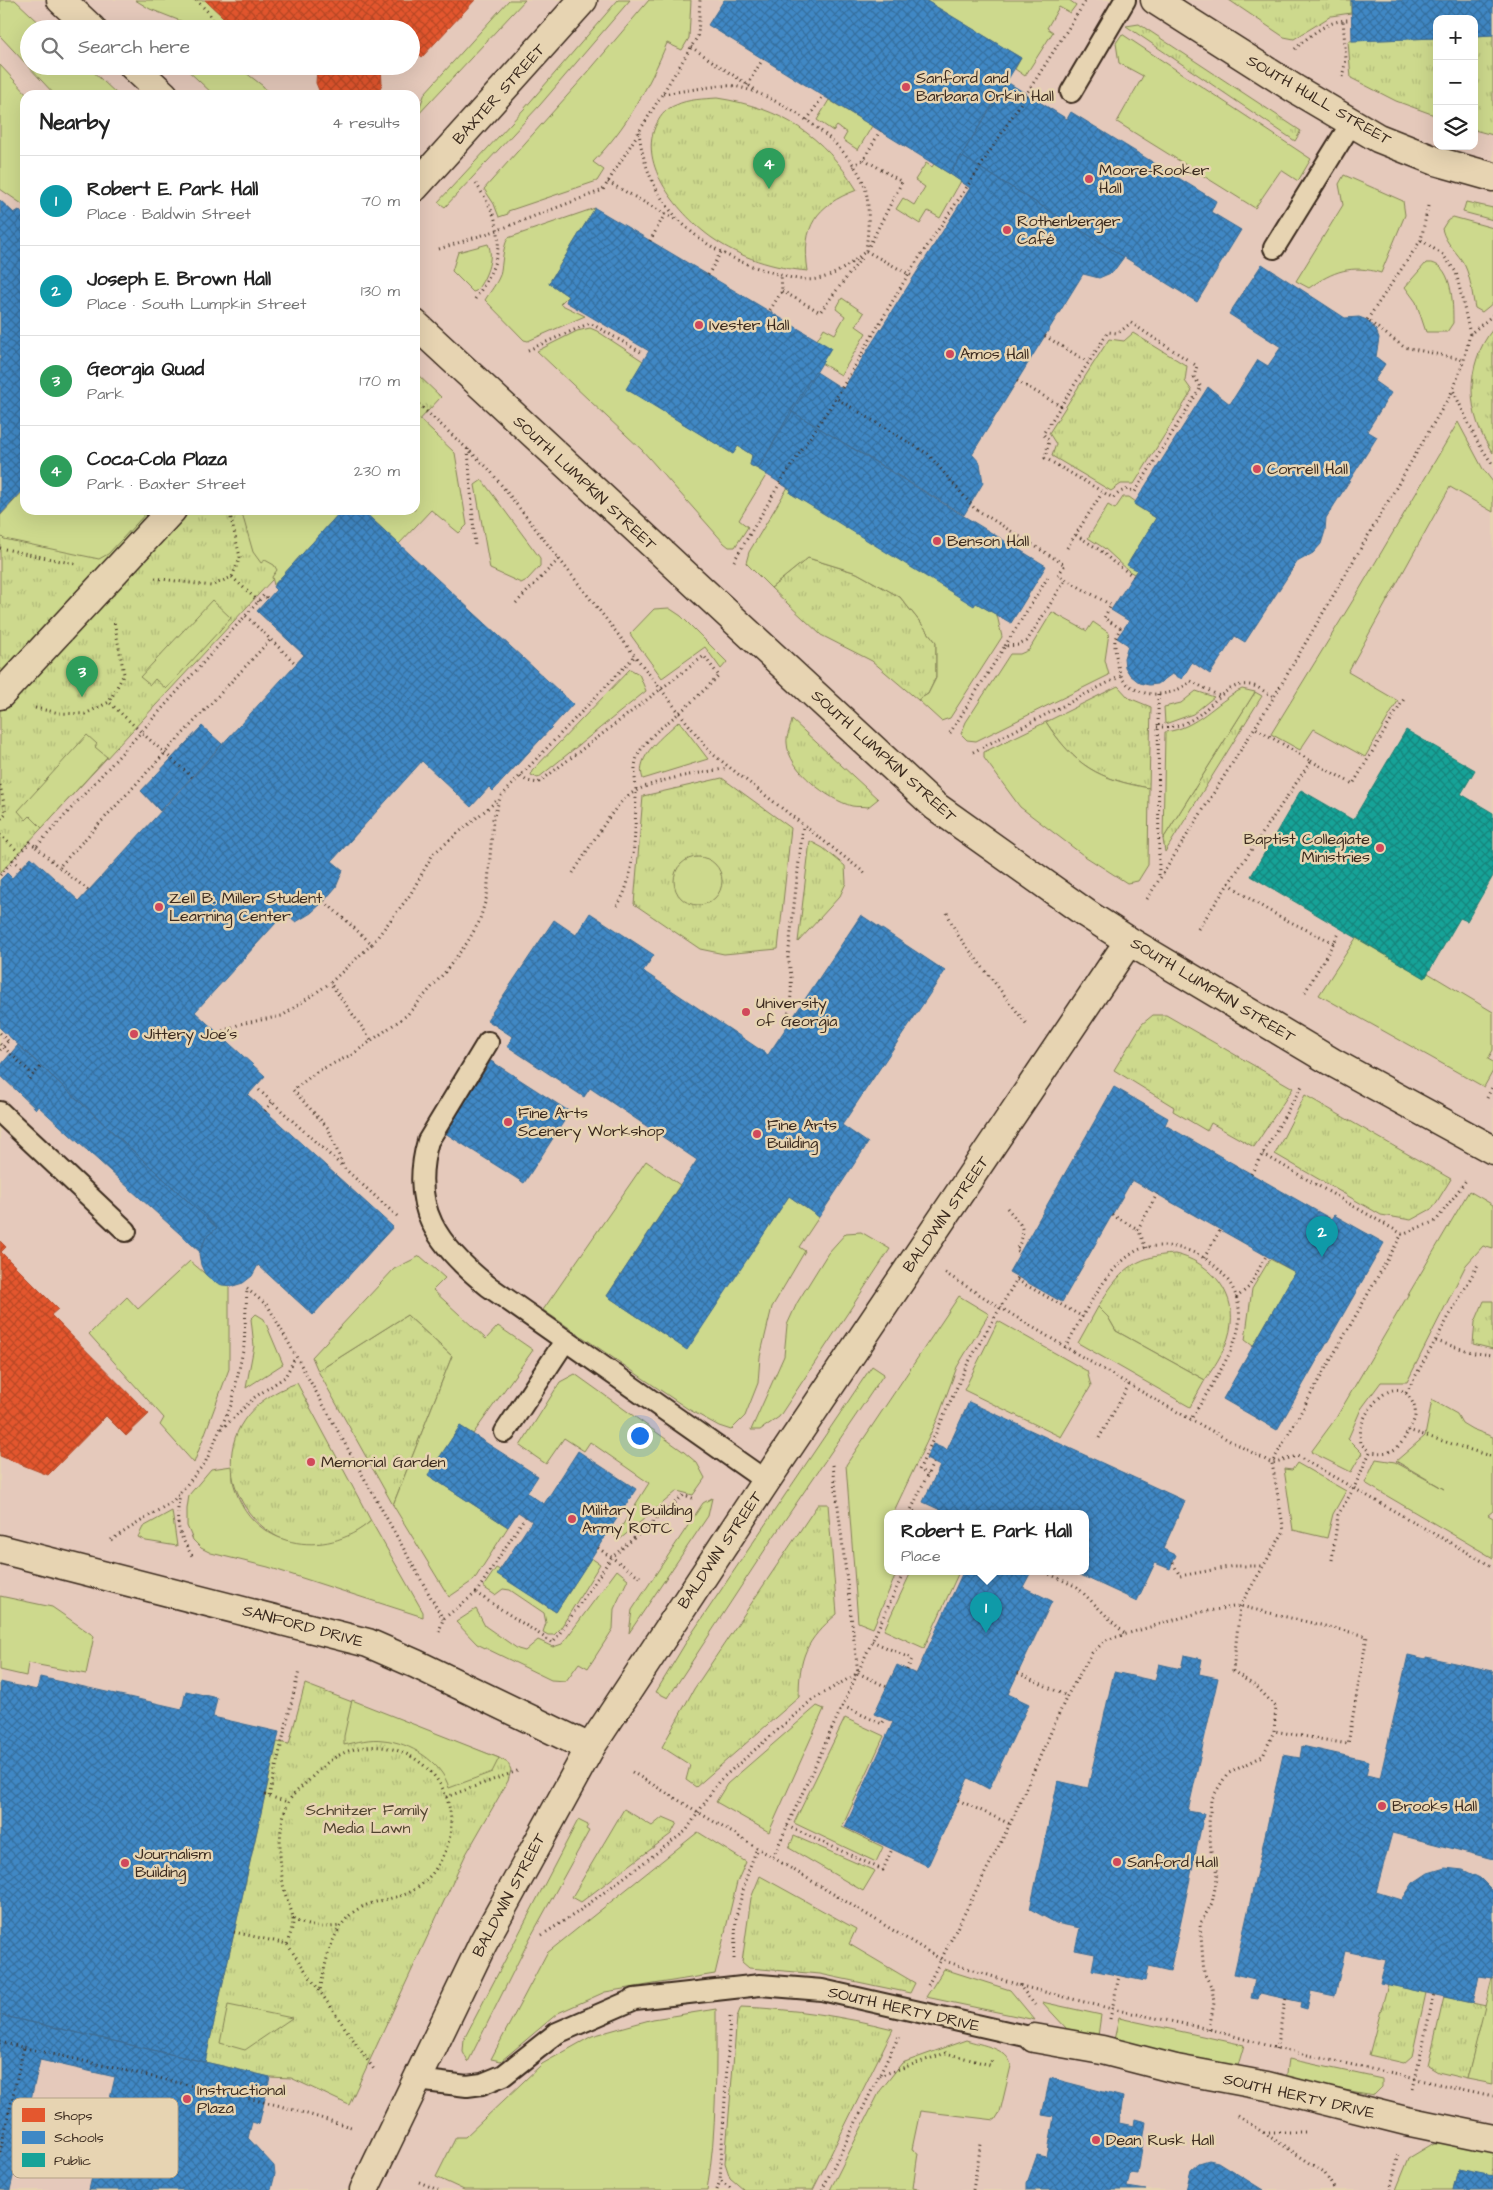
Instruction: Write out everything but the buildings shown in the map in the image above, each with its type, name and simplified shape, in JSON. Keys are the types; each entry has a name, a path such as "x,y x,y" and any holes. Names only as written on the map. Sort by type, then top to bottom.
{"street":[{"path":"61,0 82,20"},
{"name":"BAXTER STREET","path":"420,181 583,0"},
{"name":"SOUTH HULL STREET","path":"1156,0 1295,89 1378,138 1436,161 1493,177"},
{"path":"142,75 157,90"},
{"name":"SOUTH LUMPKIN STREET","path":"420,329 935,806 1080,909 1129,941 1332,1062 1493,1150"},
{"path":"0,695 167,515"},
{"name":"BALDWIN STREET","path":"364,2190 483,1943 590,1748 766,1481 1129,941"},
{"name":"SANFORD DRIVE","path":"0,1549 368,1643 416,1664 590,1748"},
{"name":"SOUTH HERTY DRIVE","path":"1034,2038 1102,2050 1176,2069 1267,2086 1406,2121 1493,2139"}],"lane":[{"path":"1071,92 1125,0"},
{"path":"1274,248 1352,122"},
{"path":"488,1042 428,1141 422,1174 425,1207 433,1226 445,1246 463,1266 565,1341 766,1481"},
{"path":"0,1112 126,1231"},
{"path":"505,1432 565,1341"},
{"name":"SOUTH HERTY DRIVE","path":"417,2080 467,2086 482,2084 504,2075 556,2034 635,2000 760,1985 822,1990 1034,2038"}],"path":[{"path":"196,0 209,13 212,20"},
{"path":"439,249 498,230 604,190 698,36 700,0"},
{"path":"734,561 780,483 836,398 909,274 975,175 1085,2"},
{"path":"1342,77 1346,60 1343,19"},
{"path":"1295,49 1310,36 1332,23 1343,19 1351,20"},
{"path":"639,132 641,149 650,180 670,212 703,242 739,262 798,280 818,279 846,267 866,252 870,218 865,189 853,166 826,136 807,120 759,93 691,47"},
{"path":"748,85 763,59"},
{"path":"662,94 732,86 759,93"},
{"path":"807,120 823,96"},
{"path":"853,166 864,159 880,131"},
{"path":"782,291 820,312 866,252 902,182 864,159"},
{"path":"608,182 684,224"},
{"path":"475,299 490,277 496,255 498,230 490,205 476,184"},
{"path":"1428,206 1420,240 1367,320 1404,347 1464,360"},
{"path":"650,241 665,214"},
{"path":"1147,899 1274,697 1453,390 1464,360 1470,334 1456,272 1443,255 1420,240"},
{"path":"708,275 721,252"},
{"path":"866,252 914,277"},
{"path":"770,310 782,291 781,275"},
{"path":"1470,334 1493,314"},
{"path":"528,350 590,322 644,354"},
{"path":"1131,324 1197,366 1194,377 1200,387 1134,492 1128,489 1112,498 1045,458 1049,441 1043,434 1088,362 1108,332 1118,333 1131,324"},
{"path":"1045,336 1088,362"},
{"path":"1017,381 1061,406"},
{"path":"1453,390 1477,441 1493,465"},
{"path":"836,398 928,454 974,508 1064,565 1058,575 1111,605 1104,618 1120,628 1115,639 1122,676 1125,681 1137,689 1158,694 1174,692 1191,681 1221,697"},
{"path":"420,406 488,468 710,752 866,874"},
{"path":"468,449 476,547"},
{"path":"1067,548 1102,493"},
{"path":"0,548 110,578 211,586 232,577 240,557 230,515"},
{"path":"1076,535 1100,550 1133,576"},
{"path":"516,603 559,559"},
{"path":"232,577 259,602"},
{"path":"950,733 1048,577"},
{"path":"26,706 60,713 85,714 109,702 124,674 110,578"},
{"path":"1005,646 1019,645 1027,640 1066,579"},
{"path":"36,847 264,595 268,599"},
{"path":"246,616 295,663"},
{"path":"59,867 270,640"},
{"path":"218,1033 240,1024 282,1016 330,983 372,944 410,895 433,854 500,798 635,656"},
{"path":"520,776 527,781 538,783 704,656 719,676 651,734 638,755 634,772 636,792 633,854 624,896 617,906"},
{"path":"973,752 1122,676"},
{"path":"1158,727 1170,727 1193,720 1228,690 1245,684 1256,686 1274,697"},
{"path":"1158,694 1159,878"},
{"path":"1254,726 1353,784 1404,699"},
{"path":"109,702 192,777"},
{"path":"1198,929 1311,761"},
{"path":"573,873 610,817 628,796 654,784 729,768"},
{"path":"0,785 6,813 0,820"},
{"path":"344,1168 328,1128 293,1090 318,1071 353,1054 407,1015 445,972 479,922 487,896 493,819 500,798"},
{"path":"790,1021 787,1020 791,1001 792,976 788,958 804,826"},
{"path":"0,835 20,853"},
{"path":"0,875 30,842 88,890"},
{"path":"13,860 22,868"},
{"path":"1229,883 1243,895 1268,911 1334,943"},
{"path":"324,901 372,944"},
{"path":"947,913 957,934 1028,1026"},
{"path":"1305,992 1340,932"},
{"path":"330,983 372,1041"},
{"path":"0,1033 8,1041 0,1050"},
{"path":"0,1044 33,1075"},
{"path":"29,1079 41,1066"},
{"path":"1251,1174 1303,1084"},
{"path":"1487,1098 1493,1085"},
{"path":"259,1090 403,1222"},
{"path":"265,1111 272,1102"},
{"path":"1263,1154 1402,1234"},
{"path":"1209,2030 1214,2003 1212,1988 1204,1974 1200,1924 1212,1903 1218,1873 1211,1851 1209,1824 1211,1800 1227,1774 1263,1756 1274,1731 1276,1707 1258,1688 1233,1672 1240,1606 1284,1530 1272,1463 1402,1234 1436,1221 1467,1179"},
{"path":"1138,1229 1156,1194"},
{"path":"1007,1208 1023,1228 1024,1237 1016,1250 1020,1252"},
{"path":"1112,1215 1138,1229 1146,1248"},
{"path":"1204,1258 1220,1230"},
{"path":"1065,1348 1108,1274 1138,1249 1154,1246 1173,1246 1188,1250 1204,1258 1220,1268 1234,1291 1240,1312 1238,1330 1228,1354 1190,1421"},
{"path":"1236,1298 1249,1287 1266,1256"},
{"path":"1406,1393 1479,1264"},
{"path":"945,1273 1065,1348 1190,1421 1272,1463 1297,1456 1493,1567"},
{"path":"928,1474 919,1470 967,1365 1018,1279 1083,1317"},
{"path":"111,1540 173,1500 205,1463 232,1403 244,1346 247,1289 268,1306 443,1619"},
{"path":"1436,1341 1476,1353 1493,1355"},
{"path":"220,1430 255,1397 285,1377 296,1357"},
{"path":"1100,1438 1129,1385"},
{"path":"1396,1389 1406,1393 1415,1409 1415,1418 1408,1430 1394,1452 1383,1454 1370,1452 1360,1444 1360,1434 1362,1422 1373,1403 1390,1390 1396,1389"},
{"path":"1408,1430 1493,1457"},
{"path":"1332,1560 1338,1515 1354,1488 1370,1452"},
{"path":"911,1510 933,1463"},
{"path":"833,1465 858,1674"},
{"path":"180,1492 176,1517 180,1537 194,1559"},
{"path":"476,1593 553,1643 611,1558 684,1495 695,1499"},
{"path":"439,1632 443,1619 476,1593 525,1517"},
{"path":"598,1548 643,1579"},
{"path":"1173,1563 1180,1576 1234,1566 1264,1566"},
{"path":"773,1858 903,1575"},
{"path":"1051,1575 1077,1587 1125,1634"},
{"path":"822,2190 878,2076 942,1960 1010,1824 1067,1696 1092,1653 1106,1640 1201,1612 1240,1606 1367,1636 1348,1744 1274,1731"},
{"path":"872,1641 912,1660 908,1670"},
{"path":"288,1802 267,1795 299,1671"},
{"path":"1018,1673 1067,1696"},
{"path":"858,1674 887,1687"},
{"path":"542,1935 578,1912 686,1831 719,1781 812,1700 858,1674"},
{"path":"843,1706 882,1724 885,1719"},
{"path":"287,1944 293,1919 284,1888 279,1854 288,1802 319,1770 334,1758 358,1749 377,1747 395,1749 416,1758 433,1773 444,1790 450,1811 450,1834 445,1853 432,1874 406,1894 359,1908 342,1925 330,1948 320,1991"},
{"path":"446,1797 520,1770"},
{"path":"632,1772 942,1960 1025,1987 1209,2030 1276,2048 1493,2096"},
{"path":"958,1800 1010,1824"},
{"path":"788,1826 883,1870 892,1849"},
{"path":"293,1919 304,1925 326,1928 342,1925"},
{"path":"234,1932 287,1944 375,2071"},
{"path":"1102,2050 1119,1976"},
{"path":"1415,2079 1434,1994"},
{"path":"1267,2086 1286,1998"},
{"path":"878,2076 946,2053 990,2065 1002,2031"},
{"path":"0,2042 277,2106 351,2127"},
{"path":"12,2098 24,2047"},
{"path":"0,2152 12,2100"},
{"path":"1244,2121 1324,2172 1335,2190"},
{"path":"972,2190 981,2144"},
{"path":"1390,2190 1395,2170"},
{"path":"717,2190 720,2180"},
{"path":"419,2182 438,2190"}],"shaded area":[{"name":"University of Georgia","path":"0,0 1493,0 1493,2190 0,2190"}],"green space":[{"path":"0,0 15,0 36,20 20,20 20,57 0,36"},
{"path":"135,0 205,0 226,20 178,20 150,9"},
{"path":"509,0 525,0 420,113 420,106 425,93"},
{"path":"618,0 630,0 540,105 445,207 438,202 524,109"},
{"path":"649,0 691,0 689,38 682,50 667,43 636,106 616,135 593,162 604,170 597,181 508,211 508,214 499,217 494,204 484,189 583,78"},
{"path":"925,0 1069,0 1076,5 1070,13 1059,7 1047,28 1053,32 1025,76 1015,69 1021,58"},
{"path":"1229,0 1351,0 1351,13 1331,16 1294,39 1284,37"},
{"path":"1139,24 1301,131 1295,141 1126,26"},
{"path":"1122,34 1311,159 1298,181 1281,170 1255,208 1117,122 1143,76 1119,63 1116,43"},
{"path":"1493,35 1493,135 1478,131 1478,36"},
{"path":"1433,38 1433,115 1396,101 1351,78 1348,41"},
{"path":"0,65 23,90 20,90 20,203 0,189"},
{"path":"36,75 97,75 113,90 50,90"},
{"path":"193,75 249,75 266,90 209,90"},
{"path":"717,98 762,109 799,127 830,154 857,190 831,203 814,220 807,242 808,271 770,265 723,245 687,217 665,188 657,172 652,155 652,139 657,123 662,115 673,106 696,100"},
{"path":"829,100 872,126 858,150 843,140 847,133 837,126 833,131 817,120"},
{"path":"926,163 932,167 934,164 961,181 940,218 928,211 920,224 896,209 903,198 914,205 925,187 915,180"},
{"path":"1344,175 1403,201 1405,215 1381,273 1371,270 1352,269 1335,273 1309,288 1296,281 1343,205 1339,184"},
{"path":"1466,202 1493,208 1493,220 1463,212"},
{"path":"595,208 549,283 568,296 560,304 585,316 528,341 524,340 485,300 500,275 508,238"},
{"path":"1453,217 1493,228 1493,303 1482,312 1475,308 1465,266 1446,240 1442,229 1447,221"},
{"path":"488,244 490,262 488,269 476,291 473,292 452,271 458,252"},
{"path":"1426,263 1435,264 1442,269 1450,285 1453,323 1447,332 1426,332 1416,302 1405,287"},
{"path":"842,298 864,313 856,326 866,333 841,375 821,363 830,348 817,340 824,328 835,334 845,316 836,309"},
{"path":"590,328 643,361 627,389 733,454 738,446 752,455 750,465 767,474 739,520 748,527 735,547 729,547 724,543 642,450 537,351 577,331"},
{"path":"1493,329 1493,453 1484,439 1478,423 1473,407 1472,391 1473,374 1477,358"},
{"path":"1133,333 1187,366 1185,381 1192,391 1134,484 1121,484 1111,491 1052,456 1056,444 1049,433 1109,339 1124,341"},
{"path":"420,377 441,397 420,420"},
{"path":"420,420 455,453 467,525 459,533 431,510 399,544 367,515 420,515"},
{"path":"1458,422 1483,469 1493,482 1493,512 1450,487 1348,672 1398,701 1365,757 1314,729 1300,750 1271,734 1355,597"},
{"path":"482,480 540,558 540,566 527,580 521,583 490,569 475,485"},
{"path":"788,487 791,490 790,493 997,615 1002,637 950,718 941,721 918,700 928,694 936,678 936,642 900,597 857,573 808,558 771,588 746,563 749,552"},
{"path":"20,494 20,515 144,515 108,554 99,559 4,539 0,535 0,516"},
{"path":"1123,497 1129,497 1136,502 1135,505 1156,518 1128,564 1137,570 1134,574 1104,548 1088,538 1108,505 1115,509"},
{"path":"20,511 20,515 332,515 0,873 0,517"},
{"path":"242,515 337,515 274,585 272,577 277,570 274,565 265,560 261,563 253,552"},
{"path":"808,558 857,573 900,597 936,642 936,677 928,694 918,700 872,661 821,635 771,588"},
{"path":"212,600 231,618 166,689 155,679 150,685 140,677"},
{"path":"669,608 681,616 727,662 721,669 705,647 662,678 630,634 654,609"},
{"path":"1052,612 1087,631 1093,622 1109,633 1105,660 1109,675 976,741 967,740 961,734 966,722 1010,654 1020,654 1029,650"},
{"path":"630,669 639,674 646,691 538,778 531,775 532,771"},
{"path":"1118,686 1129,698 1151,707 1149,788 1115,780 1089,768 1067,750 1046,722"},
{"path":"1242,689 1255,692 1163,839 1165,732 1187,726"},
{"path":"1196,691 1214,697 1193,714 1165,724 1164,707 1181,703"},
{"path":"1255,692 1262,696 1165,852 1163,839"},
{"path":"792,720 878,799 868,807 852,806 832,797 811,782 794,763 789,753 787,740"},
{"path":"679,721 708,759 643,779 641,770 647,754 659,739"},
{"path":"1046,722 1067,750 1089,768 1115,780 1149,788 1148,865 1138,881 1127,883 1083,855 1020,807 984,758 984,752"},
{"path":"87,735 97,744 95,747 107,757 42,828 30,816 26,820 18,811"},
{"path":"722,778 791,828 778,949 724,954 700,949 634,904 643,796"},
{"path":"810,841 823,848 845,866 846,883 840,896 798,942"},
{"path":"693,857 703,857 712,861 718,867 722,881 718,895 712,901 703,905 693,905 684,901 678,895 674,886 674,876 678,867 684,861"},
{"path":"1356,938 1425,978 1428,973 1493,1012 1493,1050 1488,1059 1493,1062 1493,1071 1484,1087 1319,995"},
{"path":"1153,1015 1166,1015 1293,1088 1254,1147 1211,1123 1207,1131 1173,1111 1174,1107 1114,1070 1142,1024"},
{"path":"1305,1095 1451,1179 1433,1208 1411,1220 1381,1215 1275,1154"},
{"path":"646,1161 680,1185 607,1296 686,1349 789,1196 819,1217 799,1247 805,1251 772,1307 760,1357 758,1383 745,1416 731,1430 719,1426 688,1409 543,1310"},
{"path":"1469,1191 1493,1205 1493,1249 1483,1246 1466,1265 1407,1382 1381,1382 1361,1409 1348,1439 1362,1453 1351,1472 1311,1452 1336,1418"},
{"path":"861,1232 890,1249 779,1417 760,1430 751,1430 784,1356 787,1325 797,1303 828,1253 846,1233"},
{"path":"1175,1254 1198,1263 1216,1278 1228,1299 1231,1311 1228,1339 1218,1360 1205,1380 1116,1331 1108,1317 1098,1307 1113,1284 1129,1268 1148,1258"},
{"path":"420,1256 445,1278 433,1290 486,1339 498,1326 533,1350 473,1434 460,1426 428,1475 508,1527 474,1580 449,1597 393,1505 452,1356 407,1315 318,1371 312,1357 394,1269"},
{"path":"1270,1259 1295,1272 1253,1346 1245,1340 1252,1289"},
{"path":"190,1261 210,1278 229,1285 229,1369 194,1463 160,1425 164,1418 89,1334 127,1297 138,1309"},
{"path":"959,1296 989,1314 957,1367 938,1418 894,1510 884,1510 884,1575 896,1575 873,1628 858,1622 846,1465"},
{"path":"1484,1301 1493,1301 1493,1349 1473,1344 1475,1322"},
{"path":"1098,1307 1108,1317 1116,1331 1205,1380 1190,1407 1078,1343"},
{"path":"256,1314 264,1319 283,1364 246,1388 254,1346 251,1319"},
{"path":"407,1315 452,1356 393,1505 318,1371"},
{"path":"998,1321 1087,1371 1091,1386 1061,1437 964,1390"},
{"path":"872,1366 884,1374 774,1536 668,1698 656,1692 688,1639"},
{"path":"575,1374 684,1452 697,1463 705,1478 693,1495 677,1491 619,1540 615,1537 649,1483 590,1442 584,1451 564,1438 546,1464 520,1446 560,1382"},
{"path":"297,1383 371,1521 333,1543 297,1544 266,1529 243,1504 232,1472 235,1438 256,1407"},
{"path":"1432,1400 1457,1414 1462,1423 1493,1437 1493,1511 1488,1515 1493,1518 1493,1558 1365,1483 1376,1459 1395,1462 1444,1489 1396,1461 1425,1436"},
{"path":"1297,1463 1346,1491 1333,1514 1327,1538 1293,1530 1284,1469 1292,1470"},
{"path":"232,1466 234,1485 243,1506 256,1523 273,1535 292,1542 312,1544 333,1541 353,1534 371,1521 423,1612 423,1617 268,1567 211,1553 201,1548 193,1540 187,1526 189,1495 211,1469"},
{"path":"712,1498 708,1516 629,1633 632,1610 703,1503"},
{"path":"818,1504 828,1504 837,1614 818,1632 806,1650 799,1683 799,1697 696,1787 686,1780 690,1765 662,1747 694,1689"},
{"path":"172,1511 177,1546 146,1541 138,1537 143,1527"},
{"path":"591,1558 600,1564 560,1629 554,1635 548,1635 543,1632 546,1623 544,1613 510,1590 503,1589 495,1595 483,1587 496,1568 500,1570 498,1574 556,1612"},
{"path":"617,1570 628,1579 614,1609 613,1629 588,1668 579,1663 566,1681 551,1680 477,1644 456,1622 476,1609 485,1626 518,1649 525,1651 538,1640 553,1647 562,1644"},
{"path":"910,1575 958,1575 924,1648 884,1630"},
{"path":"0,1596 52,1607 94,1636 86,1674 28,1663 26,1676 0,1670"},
{"name":"Schnitzer Family Media Lawn","path":"305,1684 499,1758 508,1763 511,1770 508,1781 465,1856 349,2105 291,2078 270,2077 205,2062 277,1742 289,1744"},
{"path":"352,1700 499,1758 492,1772 449,1788 445,1779 432,1762 413,1749 383,1740 344,1745 344,1736"},
{"path":"817,1706 824,1709 769,1832 716,1802 727,1784"},
{"path":"845,1718 884,1736 842,1827 883,1847 876,1862 794,1823"},
{"path":"624,1809 652,1826 663,1817 677,1823 671,1834 581,1902 572,1897"},
{"path":"578,1820 588,1825 586,1829 589,1831 530,1938 468,2062 463,2052 464,2039"},
{"path":"698,1832 746,1862 737,1882 715,1974 605,1992 558,2013 501,2061 491,2059 547,1953"},
{"path":"794,1836 875,1871 863,1891 789,1848"},
{"path":"760,1876 856,1929 849,1944 915,1983 910,1993 820,1974 749,1968 742,1962 751,1898"},
{"path":"944,1969 1010,1990 1035,2020 926,1997"},
{"path":"1493,1978 1493,2084 1467,2079"},
{"path":"1388,1984 1426,1993 1412,2056 1404,2063 1369,2055"},
{"path":"1444,1997 1486,2006 1467,2079 1438,2072 1428,2066"},
{"path":"1042,2002 1101,2015 1098,2036 1067,2029"},
{"path":"228,2005 292,2018 245,2050 220,2043"},
{"path":"741,2007 780,2009 817,2014 893,2029 813,2190 744,2190 730,2178 725,2163 737,2017"},
{"path":"716,2009 713,2145 707,2190 464,2190 436,2177 456,2137 465,2137 542,2064 592,2036 653,2019"},
{"path":"1119,2018 1244,2045 1237,2069 1114,2040"},
{"path":"966,2040 1000,2051 1009,2060 1011,2066 1000,2112 995,2120 920,2111 912,2149 918,2153 913,2188 922,2190 830,2190 880,2091 902,2063"},
{"path":"1289,2059 1382,2079 1382,2087 1374,2095 1286,2080"},
{"path":"1462,2142 1493,2145 1491,2176 1458,2169 1453,2190 1396,2190 1409,2158 1434,2143"}],"place":[{"name":"Sanford and Barbara Orkin Hall","path":"906,87"},
{"name":"Moore-Rooker Hall","path":"1089,179"},
{"name":"Coca-Cola Plaza","path":"769,189"},
{"name":"Rothenberger Café","path":"1007,230"},
{"name":"Ivester Hall","path":"699,325"},
{"name":"Amos Hall","path":"950,354"},
{"name":"Correll Hall","path":"1257,469"},
{"name":"Benson Hall","path":"937,541"},
{"name":"Georgia Quad","path":"82,697"},
{"name":"Baptist Collegiate Ministries","path":"1380,848"},
{"name":"Zell B. Miller Student Learning Center","path":"159,907"},
{"name":"University of Georgia","path":"746,1012"},
{"name":"Jittery Joe's","path":"134,1034"},
{"name":"Fine Arts Scenery Workshop","path":"508,1122"},
{"name":"Fine Arts Building","path":"757,1134"},
{"name":"Joseph E. Brown Hall","path":"1322,1257"},
{"name":"Memorial Garden","path":"311,1462"},
{"name":"Military Building Army ROTC","path":"572,1519"},
{"name":"Robert E. Park Hall","path":"986,1633"},
{"name":"Brooks Hall","path":"1382,1806"},
{"name":"Sanford Hall","path":"1117,1862"},
{"name":"Journalism Building","path":"125,1863"},
{"name":"Instructional Plaza","path":"187,2099"},
{"name":"Dean Rusk Hall","path":"1096,2140"}]}
